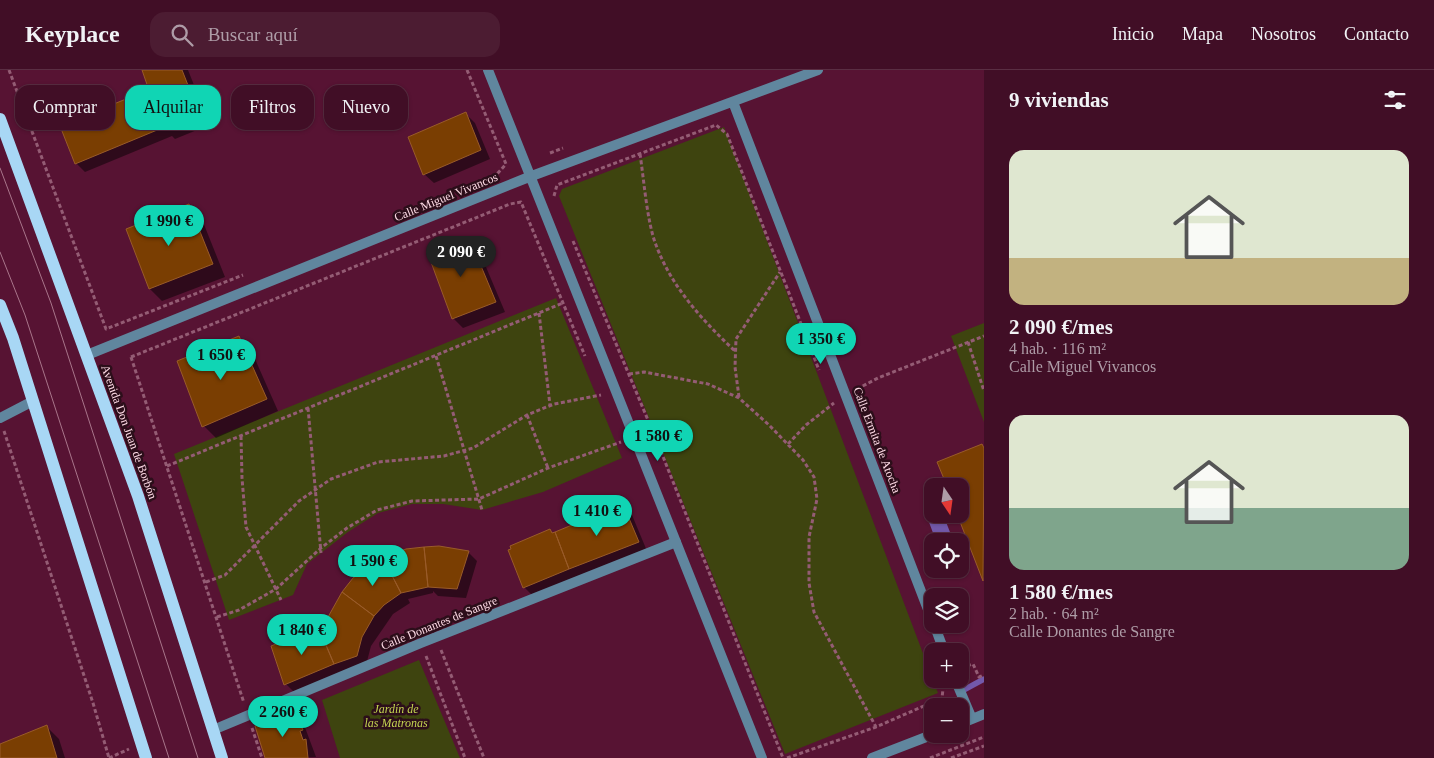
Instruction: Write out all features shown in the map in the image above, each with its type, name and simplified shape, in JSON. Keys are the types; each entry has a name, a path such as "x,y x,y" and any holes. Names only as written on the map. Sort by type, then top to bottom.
{"main road":[{"name":"Avenida Don Juan de Borbón","path":"0,119 138,496 222,758"},
{"path":"0,305 33,401 146,758"}],"street":[{"path":"488,70 762,758"},
{"name":"Calle Miguel Vivancos","path":"87,355 529,177 733,102 794,75 818,70"},
{"name":"Calle Ermita de Atocha","path":"733,102 924,599"},
{"path":"0,418 33,401"},
{"name":"Calle Donantes de Sangre","path":"213,730 421,643 676,542"},
{"path":"959,688 972,719"},
{"path":"969,720 984,714"},
{"path":"872,758 924,738"}],"path":[{"path":"9,70 106,329 247,274"},
{"path":"467,70 506,164 497,174 488,177"},
{"path":"556,200 554,196 557,185 716,125 727,134 822,378"},
{"path":"544,156 571,145"},
{"path":"640,154 655,244 672,280 705,322 736,352"},
{"path":"131,357 510,204 521,202 586,359"},
{"path":"571,236 629,374 783,758"},
{"path":"739,398 736,339 780,271"},
{"path":"168,466 563,303"},
{"path":"539,313 550,405"},
{"path":"118,324 168,466 262,758"},
{"path":"788,444 806,424 846,395 878,378 984,336"},
{"path":"968,342 984,391"},
{"path":"436,356 482,510"},
{"path":"629,374 644,372 708,384 739,398 803,460 814,477 817,499 809,546 809,583 814,612 876,727"},
{"path":"597,386 604,403"},
{"path":"206,582 225,575 298,501 331,479 378,462 444,456 464,451 473,448 527,414 550,405 601,395"},
{"path":"829,396 836,414"},
{"path":"308,408 321,550"},
{"path":"527,414 548,468"},
{"path":"0,418 93,703 109,758 141,744"},
{"path":"617,434 624,451"},
{"path":"241,436 243,509 246,526 281,600"},
{"path":"217,617 239,610 276,589 347,528 377,510 412,501 479,499 548,468 620,442"},
{"path":"436,638 484,758"},
{"path":"421,643 465,758"},
{"path":"969,666 973,664 979,677 984,675"},
{"path":"787,758 805,756 942,698 942,688"},
{"path":"930,758 984,737"},
{"path":"951,758 984,746"}],"green space":[{"path":"724,127 924,656 924,688 936,688 938,693 785,754 559,196 562,189"},
{"path":"556,298 622,458 543,492 482,510 443,504 412,504 378,513 348,532 307,564 293,595 229,620 174,454"},
{"path":"984,323 984,422 951,336"},
{"name":"Jardín de las Matronas","path":"419,660 460,758 340,758 322,700"}],"shaded area":[{"path":"929,523 946,523 950,533 933,533"}],"building":[{"path":"142,70 182,70 188,85 147,85"},
{"path":"125,99 125,130 157,130 75,164 62,130 115,130 115,104"},
{"path":"466,112 481,150 423,175 408,137"},
{"path":"189,204 213,264 149,289 126,229"},
{"path":"469,237 496,302 452,319 428,254"},
{"path":"239,336 267,399 202,427 177,361"},
{"path":"982,444 984,448 983,581 969,545 969,533 964,533 960,523 969,523 969,478 944,478 937,462"},
{"path":"623,504 639,542 569,569 555,532"},
{"path":"550,529 552,533 555,532 569,569 523,588 508,550 511,549 510,546"},
{"path":"439,546 469,551 457,589 428,587 424,547"},
{"path":"424,547 428,587 401,593 383,558 406,549"},
{"path":"383,558 401,593 384,605 374,616 342,592 353,578"},
{"path":"342,592 374,616 362,637 357,656 334,664 319,628 323,626"},
{"path":"318,627 334,664 284,685 271,646"},
{"path":"294,711 303,730 300,731 303,740 306,739 308,758 265,758 255,726"},
{"path":"47,725 57,758 0,758 0,744"}],"waterway":[{"path":"960,692 984,679"}],"tram line":[{"path":"0,168 51,303 198,758"},
{"path":"0,252 25,315 169,758"}]}
